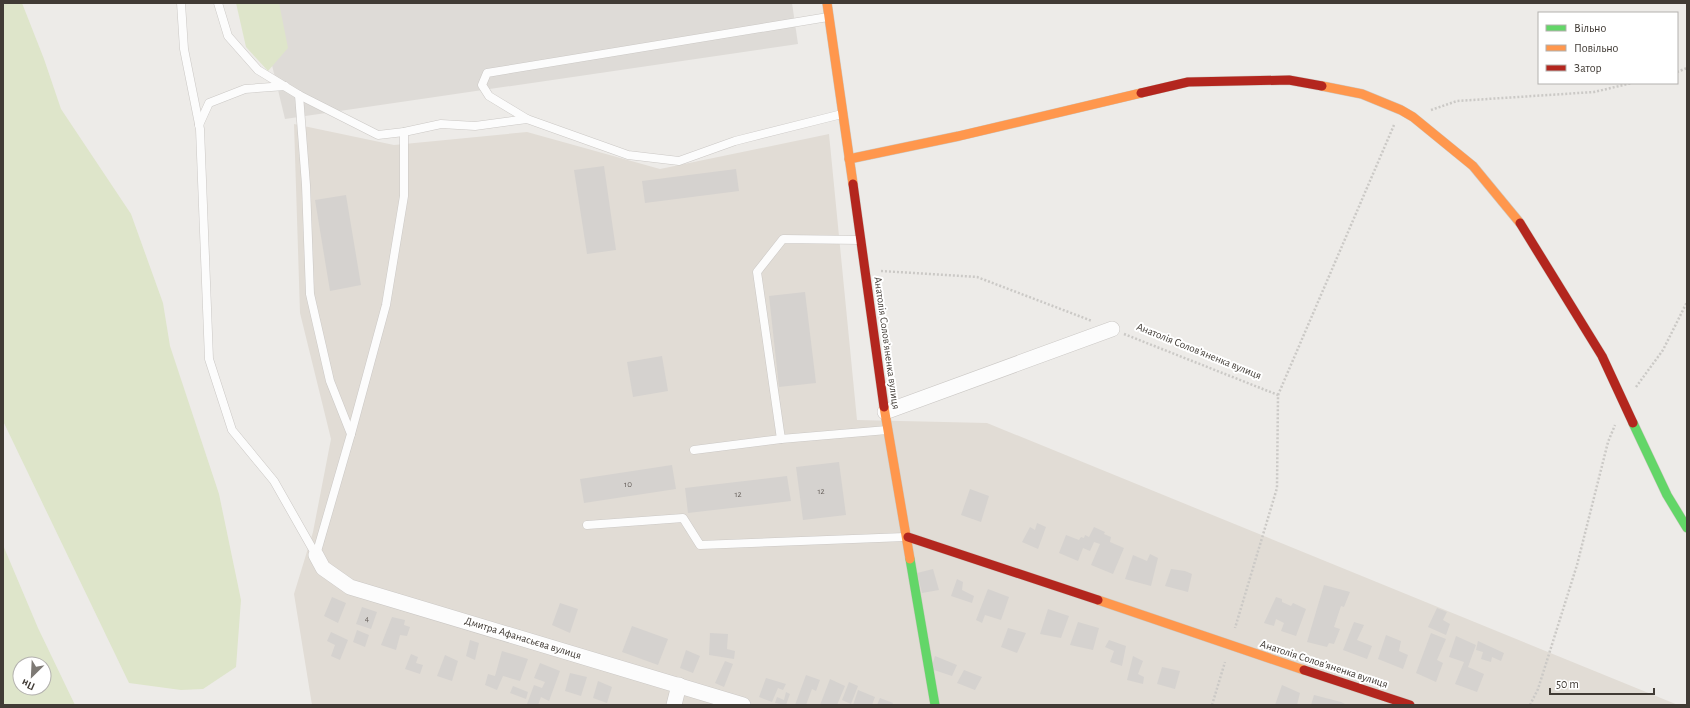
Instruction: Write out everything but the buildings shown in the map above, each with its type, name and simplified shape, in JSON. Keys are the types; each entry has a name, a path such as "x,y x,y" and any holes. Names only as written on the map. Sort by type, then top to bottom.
{"street":[{"name":"Анатолія Солов’яненка вулиця","path":"827,3 885,412 908,537 935,705"},
{"path":"849,159 959,136 1188,82 1289,80 1362,94 1401,110 1413,117 1473,166 1519,222 1602,356 1667,496 1687,528"},
{"path":"885,412 1112,329"},
{"name":"Анатолія Солов’яненка вулиця","path":"908,537 1410,705"},
{"name":"Дмитра Афанасьєва вулиця","path":"316,554 322,568 350,587 743,705"},
{"path":"674,705 679,685"}],"lane":[{"path":"181,3 184,49 200,124 209,359 232,430 274,481 316,554"},
{"path":"218,3 228,36 258,70 298,95 378,135 404,132 441,124 475,126 527,119"},
{"path":"829,17 488,73 482,85 489,96 527,119 628,155 679,160 735,141 843,113"},
{"path":"200,124 209,103 245,89 285,86"},
{"path":"298,95 306,185 310,294 330,381 351,434"},
{"path":"316,554 351,434 386,305 404,196 404,132"},
{"path":"781,439 757,272 783,239 860,240"},
{"path":"694,450 781,439 888,430"},
{"path":"588,525 683,518 700,545 908,537"}],"path":[{"path":"1413,117 1456,101 1594,92 1628,84"},
{"path":"1212,705 1277,488 1278,395 1401,110"},
{"name":"Анатолія Солов’яненка вулиця","path":"865,270 977,277 1278,395"},
{"path":"1530,705 1538,689 1577,565 1608,442 1624,403 1663,350 1687,302"}],"shaded area":[{"path":"257,3 792,3 798,44 285,119"},
{"path":"294,124 394,145 527,132 660,169 829,134 857,420 987,423 1678,705 312,705 294,594 313,532 331,439 300,313"}],"green space":[{"path":"3,3 22,3 44,59 61,109 131,214 163,303 170,346 219,494 241,600 236,667 203,689 181,690 129,683 3,421"},
{"path":"236,3 279,3 288,48 268,71 246,47"},
{"path":"3,545 51,656 12,656 12,696 52,696 52,657 75,705 3,705"}],"traffic: fast":[{"path":"1633,423 1667,495 1687,528"},
{"path":"910,559 935,705"}],"traffic: slow":[{"path":"827,3 853,184"},
{"path":"1322,86 1362,94 1401,110 1413,117 1473,166 1520,223"},
{"path":"849,159 959,136 1141,93"},
{"path":"884,407 910,559"},
{"path":"1098,600 1304,670"}],"traffic: jam":[{"path":"1141,93 1188,82 1289,80 1322,86"},
{"path":"853,184 884,407"},
{"path":"1520,223 1602,356 1633,423"},
{"path":"908,537 1098,600"},
{"path":"1304,670 1410,705"}]}
